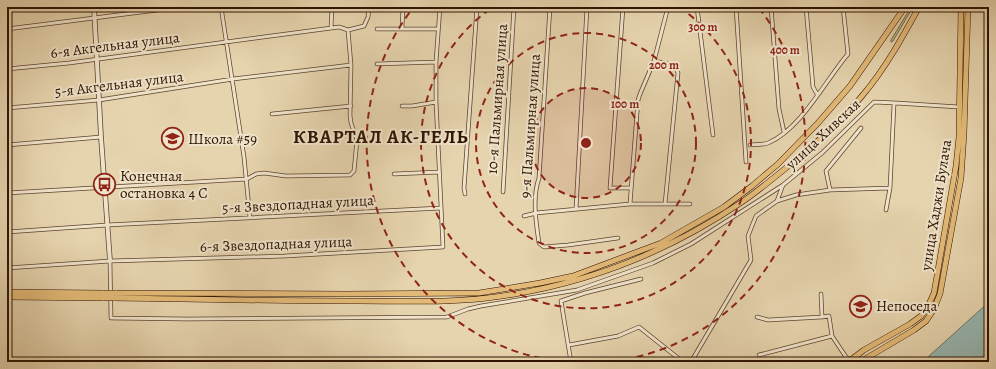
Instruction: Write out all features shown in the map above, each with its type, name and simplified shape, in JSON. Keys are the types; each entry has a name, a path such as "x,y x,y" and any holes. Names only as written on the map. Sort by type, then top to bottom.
{"main road":[{"path":"7,298 479,293 573,276 661,243 724,207 752,186 778,164 827,113 850,86 905,7"},
{"path":"114,296 389,301 457,300 503,296 541,289 582,279 621,266 661,249 714,220 757,191 806,151 837,124 873,82 892,55 919,7"},
{"name":"улица Хаджи Булача","path":"849,361 864,350 900,330 921,316 934,293 954,185 958,143 961,7"},
{"name":"улица Хаджи Булача","path":"860,362 926,321 934,309 940,294 962,178 968,7"},
{"path":"959,107 965,107"},
{"path":"7,292 104,296"},
{"path":"900,330 904,336"}],"street":[{"path":"94,7 98,100 110,261 111,318 187,319 447,317 480,306 576,290 653,263 691,244 783,185"},
{"path":"7,28 181,7"},
{"path":"222,7 247,179 250,218"},
{"path":"331,28 332,7"},
{"path":"7,193 247,179 256,174 264,173 286,176 352,174 354,170 357,140 351,123 351,65 348,30 364,26 368,17 369,7"},
{"path":"402,29 403,7"},
{"path":"440,7 436,62 436,102 441,208"},
{"path":"465,194 464,188 477,7"},
{"name":"10-я Пальмирная улица","path":"503,192 514,7"},
{"name":"9-я Пальмирная улица","path":"550,7 539,178 536,188 536,213 539,243 544,247 618,238"},
{"path":"576,209 587,7"},
{"path":"623,7 610,188 631,188"},
{"path":"630,204 638,100 654,61 668,7"},
{"path":"697,7 713,135"},
{"path":"736,7 746,162"},
{"path":"771,7 779,109 784,132"},
{"path":"806,7 813,87 817,94"},
{"path":"750,145 766,144 784,132 802,115 848,54 843,7"},
{"name":"6-я Акгельная улица","path":"7,69 69,63 339,27 348,30"},
{"path":"377,30 438,29"},
{"path":"654,61 673,66 677,69 678,73 664,204"},
{"path":"377,64 436,62"},
{"name":"5-я Акгельная улица","path":"7,108 98,100 233,79 351,65"},
{"path":"402,106 436,102"},
{"name":"улица Хивская","path":"777,201 783,185 822,153 874,102 959,107"},
{"path":"886,210 890,188 895,104"},
{"path":"272,114 350,106"},
{"path":"830,190 826,171 861,128"},
{"path":"7,145 101,137"},
{"path":"394,174 439,172"},
{"path":"691,362 751,260 748,236 756,216 777,201 796,195 830,190 890,188"},
{"path":"524,216 536,213 630,204 690,204"},
{"name":"5-я Звездопадная улица","path":"7,232 107,225 441,208"},
{"name":"6-я Звездопадная улица","path":"7,268 110,261 285,256 443,247 441,208"},
{"path":"571,362 561,301 585,293 641,279"},
{"path":"820,294 822,317"},
{"path":"758,317 768,320 829,316 832,336 849,361"},
{"path":"569,345 618,336 639,327 683,362"},
{"path":"758,355 832,336"}],"shaded area":[{"path":"911,7 913,7 891,42 891,40"}],"water":[{"path":"989,302 989,362 930,362 929,356"}],"place":[{"name":"Школа #59","path":"173,139"},
{"name":"Конечная остановка 4 С","path":"105,185"},
{"name":"Непоседа","path":"861,306"}],"district":[{"name":"КВАРТАЛ АК-ГЕЛЬ","path":"381,137"}]}
